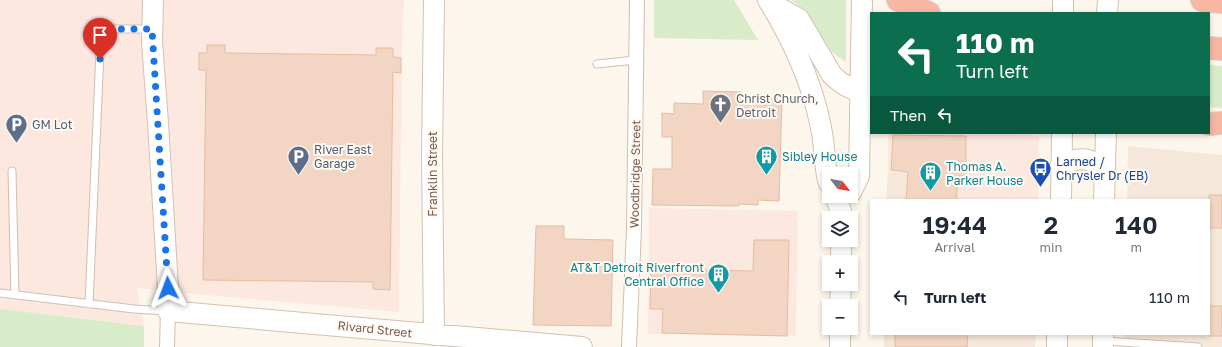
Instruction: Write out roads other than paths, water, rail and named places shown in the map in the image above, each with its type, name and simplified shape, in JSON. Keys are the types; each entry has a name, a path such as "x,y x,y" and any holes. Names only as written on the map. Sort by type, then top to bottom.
{"highway":[{"path":"898,0 927,12"},
{"path":"1202,0 1222,2"},
{"path":"1210,48 1222,49"},
{"path":"1210,124 1222,123"}],"street":[{"path":"153,0 152,29 168,288 167,347"},
{"name":"Franklin Street","path":"434,0 432,155 436,341"},
{"name":"Woodbridge Street","path":"629,347 634,228 637,0"},
{"path":"1063,0 1063,12"},
{"path":"1107,12 1108,0"},
{"path":"769,1 799,19 832,75 843,85 866,93"},
{"path":"769,1 798,55 812,90 821,126 825,167"},
{"path":"858,178 866,93 862,1"},
{"path":"1210,130 1222,132"},
{"path":"1061,199 1062,134"},
{"path":"1104,199 1106,134"},
{"path":"1061,164 1072,160 1085,158 1096,162 1105,168"},
{"name":"Rivard Street","path":"168,311 381,329 436,341 582,347"},
{"path":"840,335 840,347"},
{"path":"1057,335 1057,347"}],"lane":[{"path":"89,304 101,29 152,29"},
{"path":"598,64 636,60"},
{"path":"12,171 16,295"},
{"path":"0,293 134,309 168,311"},
{"path":"1103,341 1198,347"}],"place":[{"name":"Christ Church, Detroit","path":"721,124"},
{"name":"GM Lot","path":"17,144"},
{"name":"River East Garage","path":"298,176"},
{"name":"Sibley House","path":"767,176"},
{"name":"Larned / Chrysler Dr (EB)","path":"1041,188"},
{"name":"Thomas A. Parker House","path":"931,192"},
{"name":"AT&T Detroit Riverfront Central Office","path":"719,294"}]}
